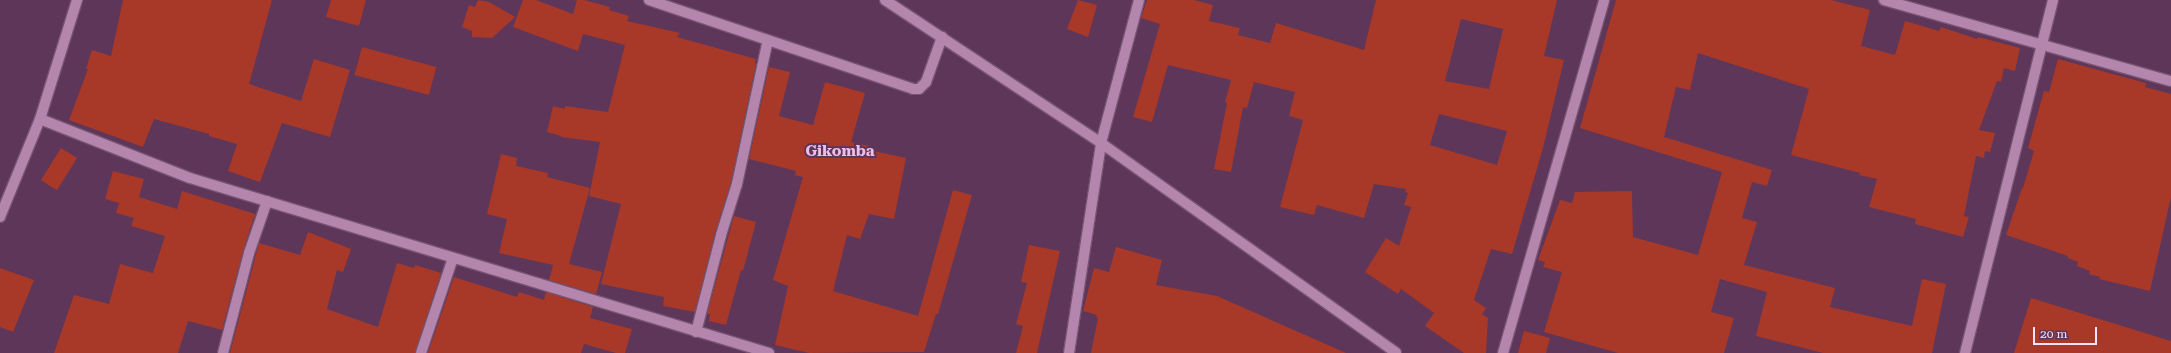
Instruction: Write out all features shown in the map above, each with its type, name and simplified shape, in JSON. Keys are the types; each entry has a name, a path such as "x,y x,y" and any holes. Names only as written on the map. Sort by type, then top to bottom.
{"street":[{"path":"0,217 40,119 77,0"},
{"path":"649,0 919,90 926,82 942,37"},
{"path":"885,0 1101,143 1396,353"},
{"path":"1068,353 1101,143 1139,0"},
{"path":"1503,353 1604,0"},
{"path":"1884,0 2171,81"},
{"path":"1965,353 2053,0"},
{"path":"696,332 721,235 737,184 768,40"},
{"path":"40,119 190,178 769,353"},
{"path":"223,353 249,253 267,201"},
{"path":"421,353 453,258"}],"building":[{"path":"123,0 272,0 249,84 301,101 314,59 350,70 330,137 282,123 260,182 228,171 237,144 209,136 209,134 154,119 143,147 69,120 88,69 86,69 92,50 111,56"},
{"path":"331,0 366,0 359,26 326,17"},
{"path":"478,0 489,2 515,17 492,38 472,37 472,31 462,27 469,5 475,7"},
{"path":"523,0 536,0 573,14 577,0 584,0 610,7 609,10 629,16 627,21 680,33 677,37 756,59 731,182 715,233 695,312 663,306 664,297 601,284 621,204 589,196 600,142 561,137 547,132 553,106 565,109 565,106 608,112 625,45 583,34 578,51 513,27"},
{"path":"1078,0 1097,5 1088,37 1067,29"},
{"path":"1147,0 1194,0 1213,5 1209,21 1240,28 1238,35 1270,43 1276,23 1364,50 1376,0 1557,0 1544,56 1564,60 1543,148 1512,254 1491,249 1474,300 1486,308 1482,314 1488,318 1486,353 1464,353 1425,326 1434,313 1401,289 1398,294 1365,272 1386,238 1399,246 1411,207 1404,205 1408,193 1405,192 1406,189 1374,184 1364,218 1317,205 1314,215 1280,207 1303,120 1289,116 1295,92 1254,82 1247,108 1243,107 1231,172 1214,169 1227,103 1225,102 1231,80 1168,65 1152,122 1133,117 1160,24 1141,18","holes":["1461,19 1503,29 1489,89 1445,81","1439,114 1507,131 1497,165 1430,145"]},
{"path":"1616,0 1831,0 1870,10 1861,46 1895,55 1905,21 1939,31 1941,27 1977,39 1978,37 2020,48 2015,71 2004,68 2001,82 1997,81 1979,130 1995,133 1990,152 1985,151 1984,158 1976,156 1964,216 1969,217 1963,237 1915,224 1916,219 1869,207 1877,179 1859,175 1860,173 1791,155 1809,89 1698,53 1690,90 1676,87 1664,137 1772,170 1767,186 1752,182 1742,218 1757,222 1744,265 1835,288 1830,307 1912,326 1922,279 1946,284 1932,353 1823,353 1756,336 1767,292 1720,279 1711,312 1734,318 1724,353 1618,353 1544,332 1562,272 1543,267 1545,262 1538,260 1560,200 1572,203 1575,192 1632,191 1633,237 1698,255 1722,172 1580,128"},
{"path":"362,47 436,67 429,95 354,75"},
{"path":"2058,59 2146,83 2145,87 2171,94 2171,197 2150,291 2099,279 2100,277 2089,274 2090,271 2077,266 2078,262 2068,258 2068,256 2006,235 2023,188 2034,151 2028,148 2044,91 2049,92"},
{"path":"769,67 790,72 779,116 813,125 825,82 865,93 851,142 869,146 869,150 906,158 894,219 869,214 860,239 847,235 833,291 918,316 953,190 972,195 938,314 936,314 924,352 809,353 775,345 788,286 773,280 803,177 795,175 796,171 749,159"},
{"path":"61,148 77,158 57,190 41,180"},
{"path":"501,154 517,158 516,166 548,173 547,177 590,188 569,264 602,272 596,294 549,280 553,265 499,253 507,219 487,214"},
{"path":"113,171 144,179 139,197 177,209 182,191 255,214 243,251 222,330 188,321 178,353 54,353 74,295 109,304 120,264 153,273 165,236 131,226 134,218 116,213 119,203 105,199"},
{"path":"734,216 756,222 743,271 741,270 726,325 709,321 710,314 707,314"},
{"path":"308,232 351,249 343,272 337,270 327,309 378,327 397,263 414,268 415,265 441,273 415,353 230,353 259,243 300,255"},
{"path":"1029,245 1060,251 1037,353 1016,353 1023,326 1016,324 1027,283 1021,282"},
{"path":"1116,247 1162,260 1156,285 1217,296 1346,353 1091,353 1098,318 1096,317 1097,315 1083,311 1094,268 1109,272"},
{"path":"0,268 34,280 13,332 0,327"},
{"path":"454,277 517,297 519,292 544,300 546,292 593,307 590,318 632,329 625,353 616,353 584,344 581,353 428,353"},
{"path":"2031,298 2171,341 2171,353 2014,353"},
{"path":"1524,331 1550,338 1546,353 1518,353"}],"district":[{"name":"Gikomba","path":"840,152"}]}
